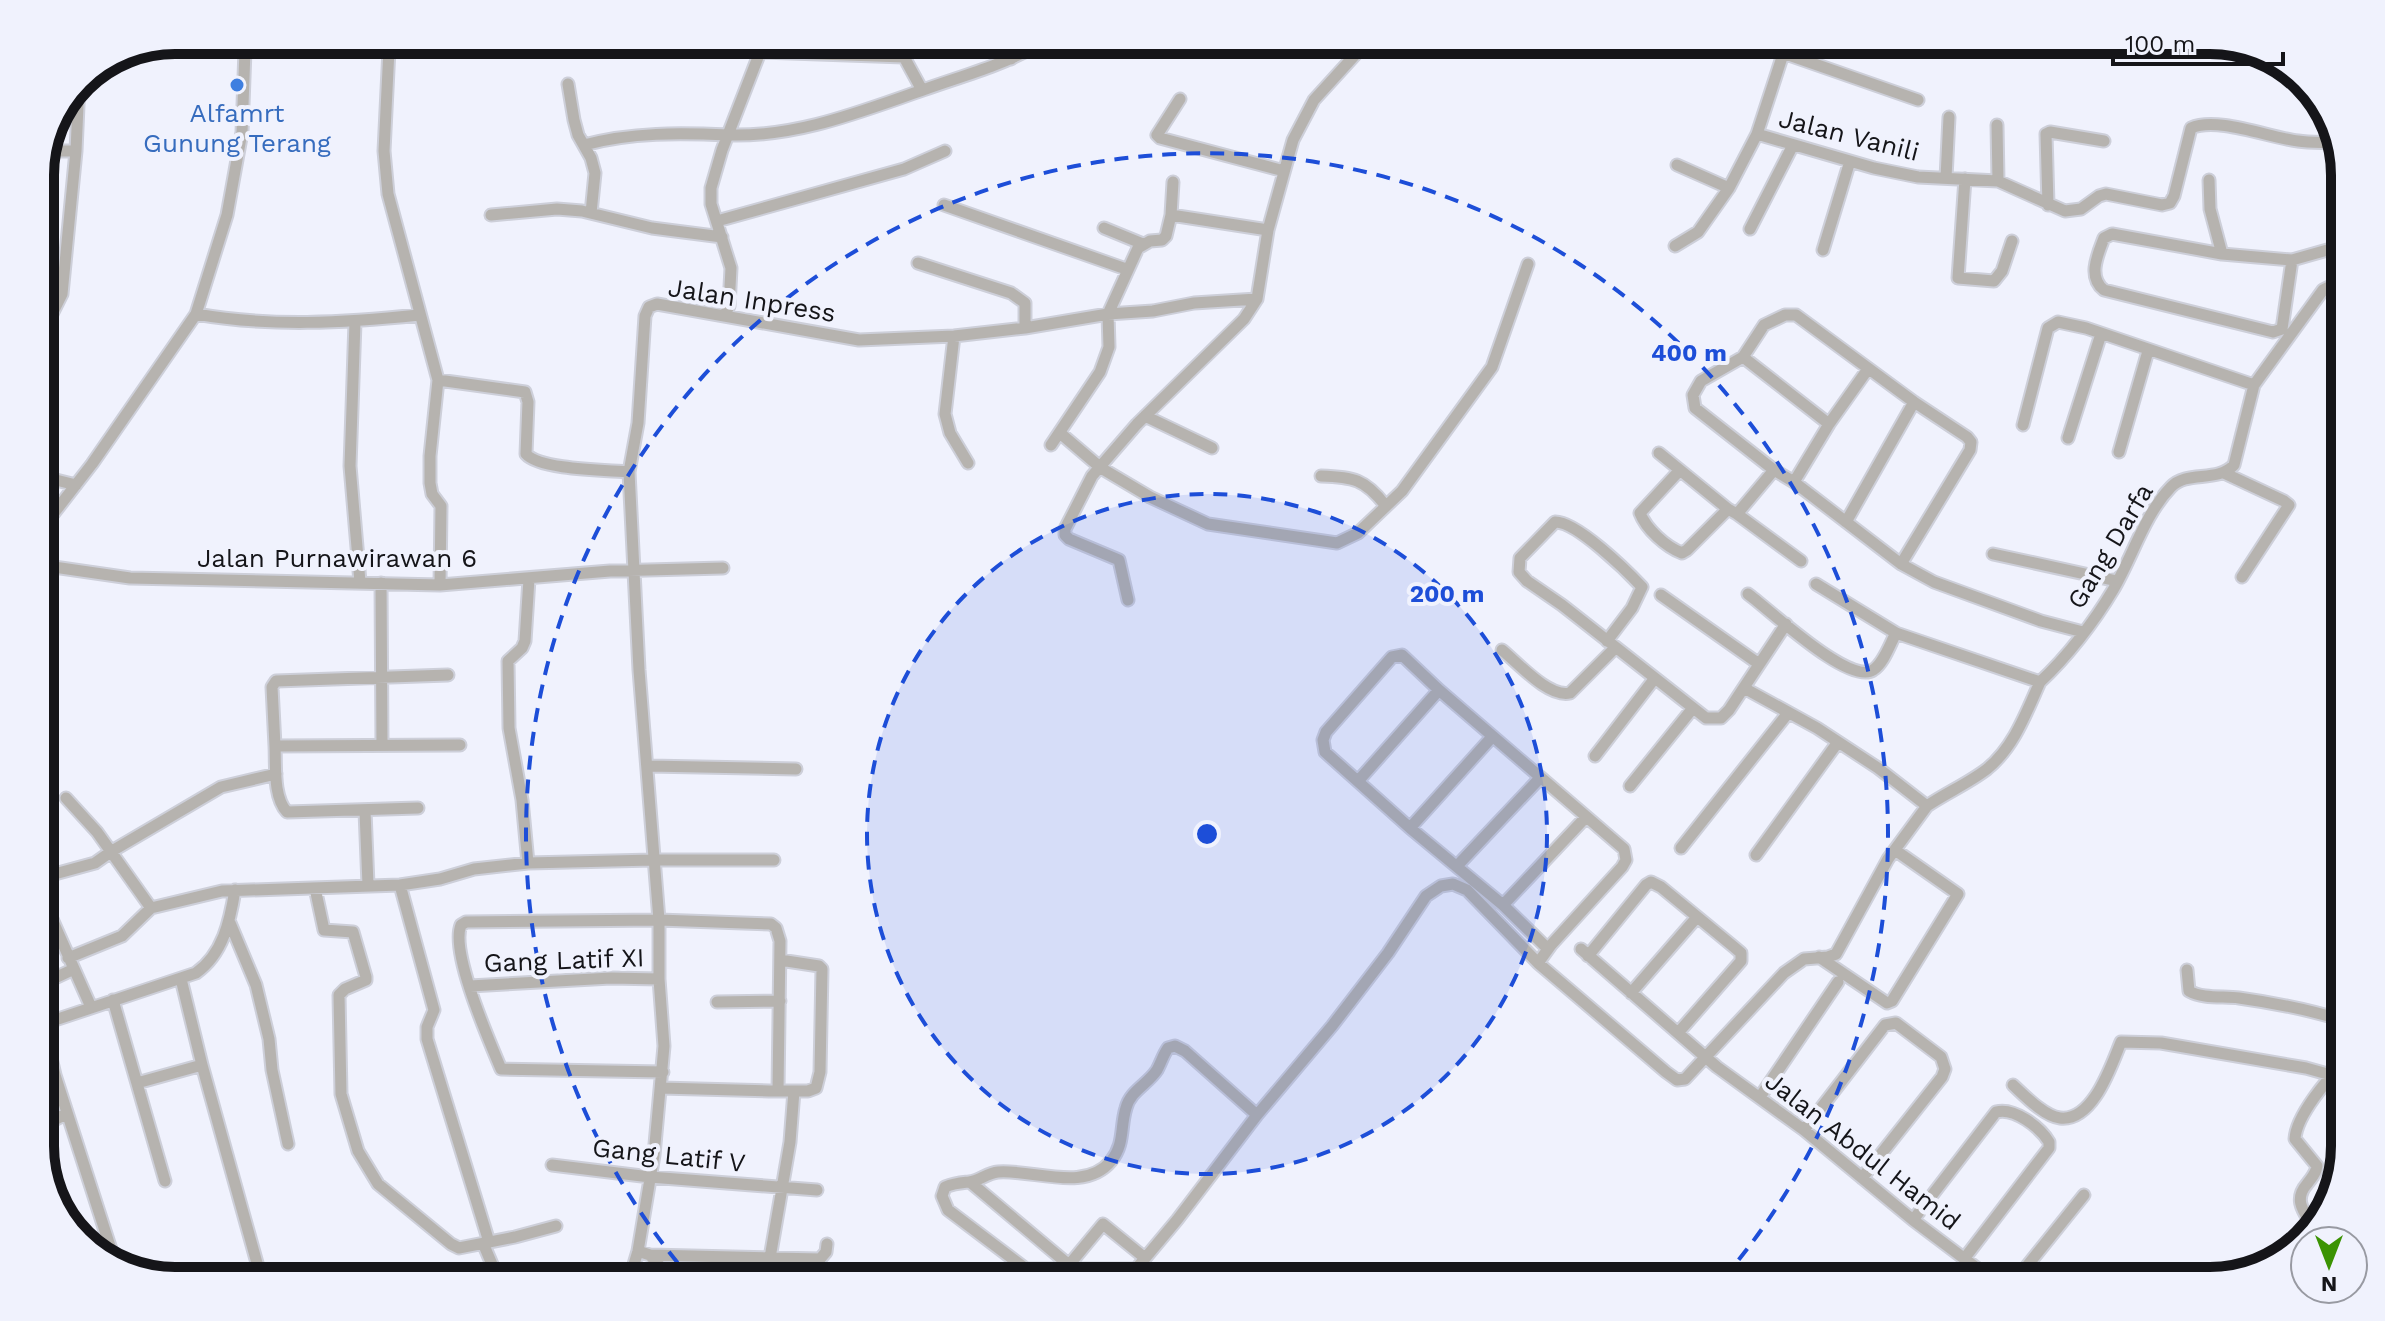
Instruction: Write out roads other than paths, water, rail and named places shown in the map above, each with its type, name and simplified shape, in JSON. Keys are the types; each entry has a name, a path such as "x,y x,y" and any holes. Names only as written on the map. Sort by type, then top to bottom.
{"street":[{"path":"54,513 196,314 229,201 242,132 245,54"},
{"path":"389,54 384,151 388,194 438,380 430,483 432,494 441,506 440,585"},
{"path":"725,315 729,306 731,268 711,204 711,188 759,54"},
{"path":"904,54 922,90"},
{"path":"1010,54 1011,59"},
{"path":"584,145 632,135 677,132 729,135 807,128 867,111 1021,54"},
{"path":"1128,600 1119,560 1083,546 1065,533 1092,476 1145,416 1216,350 1257,299 1268,230 1293,140 1314,100 1356,54"},
{"path":"1675,246 1698,232 1729,188 1757,134 1783,54"},
{"path":"1800,54 1918,100"},
{"path":"568,84 574,120 595,173 591,213"},
{"path":"1180,99 1157,135 1160,138 1284,171"},
{"path":"54,310 62,294 78,103"},
{"path":"1946,178 1949,117"},
{"name":"Jalan Vanili","path":"1757,134 1918,177 1998,181 2048,205 2073,212 2106,194 2167,205 2174,196 2191,128 2199,124 2299,141 2327,142"},
{"path":"1997,125 1998,181"},
{"path":"2048,205 2046,134 2050,132 2104,141"},
{"path":"1750,229 1793,145"},
{"path":"57,151 76,151"},
{"path":"717,221 904,169 945,151"},
{"path":"1823,250 1850,161"},
{"path":"1677,165 1729,188"},
{"path":"1965,179 1958,278 1994,281 2002,271 2012,241"},
{"path":"2209,180 2210,209 2222,254"},
{"path":"1051,445 1100,372 1109,347 1108,314 1126,269 1143,244 1165,238 1171,215 1173,182"},
{"path":"944,205 1126,269"},
{"path":"491,215 557,209 591,213 652,228 722,237"},
{"path":"1171,215 1268,230"},
{"path":"1104,228 1143,244"},
{"path":"2292,260 2285,322 2279,332 2104,290 2098,285 2095,275 2104,238 2112,234 2222,254 2292,260 2331,249"},
{"path":"918,263 1011,293 1025,303 1025,328"},
{"path":"1060,433 1101,468 1150,497 1208,524 1337,543 1358,533 1402,491 1492,367 1528,264"},
{"path":"2242,577 2289,505 2224,473 2234,465 2254,385 2323,290 2331,286"},
{"name":"Jalan Inpress","path":"636,1267 644,1253 664,1046 659,920 639,670 629,472 638,423 645,316 649,307 657,304 859,340 954,336 1194,303 1257,299"},
{"path":"196,314 272,323 355,322 419,315"},
{"path":"1901,564 1971,445 1967,437 1796,315 1785,315 1764,325 1743,357 1701,381 1694,391 1692,402 1695,408 1901,564 1934,582 2041,621 2083,632"},
{"path":"355,322 350,466 360,582"},
{"path":"2023,425 2051,325 2062,322 2254,385"},
{"path":"2068,438 2101,334"},
{"path":"954,336 945,414 950,433 968,463"},
{"path":"2119,452 2148,351"},
{"path":"1743,357 1829,424"},
{"path":"1794,482 1829,424 1868,369"},
{"path":"438,380 525,392 528,402 526,454 530,459 557,466 629,472"},
{"path":"1846,522 1914,402"},
{"path":"1145,416 1212,448"},
{"path":"1659,453 1801,561"},
{"path":"1680,470 1640,513 1646,526 1673,550 1682,553 1733,511 1774,470"},
{"name":"Gang Darfa","path":"1927,806 1973,778 1999,757 2020,729 2040,682 2083,632 2117,581 2150,517 2172,485 2180,480 2224,473"},
{"path":"1321,476 1343,477 1370,485 1385,505"},
{"path":"54,480 76,485"},
{"path":"1502,650 1551,691 1561,695 1570,693 1611,644 1642,587 1566,523 1555,522 1520,558 1519,572 1527,581 1611,644 1706,718 1721,718 1786,624"},
{"path":"1993,554 2117,581"},
{"name":"Jalan Purnawirawan 6","path":"54,567 130,578 440,585 610,571 723,568"},
{"path":"528,863 522,800 509,728 508,661 525,641 529,579"},
{"path":"381,583 382,745"},
{"path":"1816,584 1896,633 2040,682"},
{"path":"1748,594 1851,671 1860,674 1866,674 1878,666 1896,633"},
{"path":"1661,595 1759,664"},
{"path":"1538,963 1626,860 1624,849 1492,737 1402,655 1394,655 1331,724 1323,740 1325,752 1503,905 1548,949"},
{"path":"418,808 287,812 282,806 276,774 272,687 276,681 448,675"},
{"path":"1595,756 1655,678"},
{"path":"1137,1267 1332,1026 1388,953 1426,896 1441,886 1453,884 1467,890 1538,963 1677,1080 1690,1076 1704,1056 1784,973 1804,959 1828,957 1840,948 1870,889 1927,806 1838,742 1744,688"},
{"path":"1359,780 1439,690"},
{"path":"1630,786 1693,708"},
{"path":"1681,848 1788,713"},
{"path":"1410,828 1492,737"},
{"path":"1756,855 1838,742"},
{"path":"275,746 460,745"},
{"path":"649,766 796,769"},
{"path":"54,874 95,863 221,787 276,774"},
{"path":"1457,866 1540,778"},
{"path":"66,798 112,851 151,908"},
{"path":"365,811 368,885"},
{"path":"1503,905 1586,817"},
{"path":"1819,956 1887,1003 1892,1001 1958,894 1895,850"},
{"path":"54,976 122,936 151,908 235,890 400,885 440,879 474,869 528,863 774,860"},
{"name":"Jalan Abdul Hamid","path":"1697,917 1651,882 1584,952 1704,1056 1804,1130 1975,1267"},
{"path":"400,885 434,1010 427,1027 427,1039 494,1267"},
{"path":"315,888 322,928 326,931 353,932 366,977 339,995 341,1094 358,1151 378,1184 451,1244 462,1248 556,1226"},
{"path":"54,1020 196,973 208,963 225,936 235,890"},
{"path":"1631,993 1697,917 1741,953 1742,959 1678,1033"},
{"path":"659,920 771,924 778,933 778,1091"},
{"name":"Gang Latif XI","path":"659,920 466,922 461,925 458,935 470,986 501,1069 663,1072"},
{"path":"230,923 256,985 288,1144"},
{"path":"54,925 91,1007"},
{"path":"661,1088 794,1091 816,1088 819,1081 823,975 819,966 780,960"},
{"path":"2187,970 2189,991 2197,995 2221,995 2272,1003 2331,1018"},
{"name":"Gang Latif XI","path":"470,986 611,978 659,979"},
{"path":"181,979 258,1267"},
{"path":"1760,1097 1838,982"},
{"path":"113,1000 165,1181"},
{"path":"717,1002 780,1001"},
{"path":"1804,1130 1885,1025 1896,1023 1941,1057 1945,1069 1942,1077 1862,1178"},
{"path":"2013,1085 2052,1115 2062,1118 2073,1116 2094,1098 2121,1042 2129,1041 2161,1043 2331,1075 2295,1132 2295,1139 2317,1166 2299,1196 2307,1218"},
{"path":"1023,1267 948,1210 942,1196 945,1187 1001,1171 1059,1177 1099,1173 1113,1160 1123,1139 1126,1107 1134,1092 1156,1071 1168,1048 1175,1046 1185,1051 1257,1115"},
{"path":"137,1083 202,1065"},
{"path":"54,1071 110,1248"},
{"name":"Gang Latif V","path":"769,1267 794,1091"},
{"path":"1913,1220 1996,1112 2005,1109 2039,1130 2049,1142 2049,1148 1964,1259"},
{"path":"54,1120 66,1114"},
{"name":"Gang Latif V","path":"552,1165 650,1177 817,1190"},
{"path":"970,1182 1065,1267"},
{"path":"2026,1267 2084,1195"},
{"path":"1067,1267 1103,1224 1145,1258"},
{"path":"644,1253 820,1259 826,1252 827,1244"},
{"path":"644,1253 658,1267"}],"place":[{"name":"Alfamrt Gunung Terang","path":"237,85"}]}
